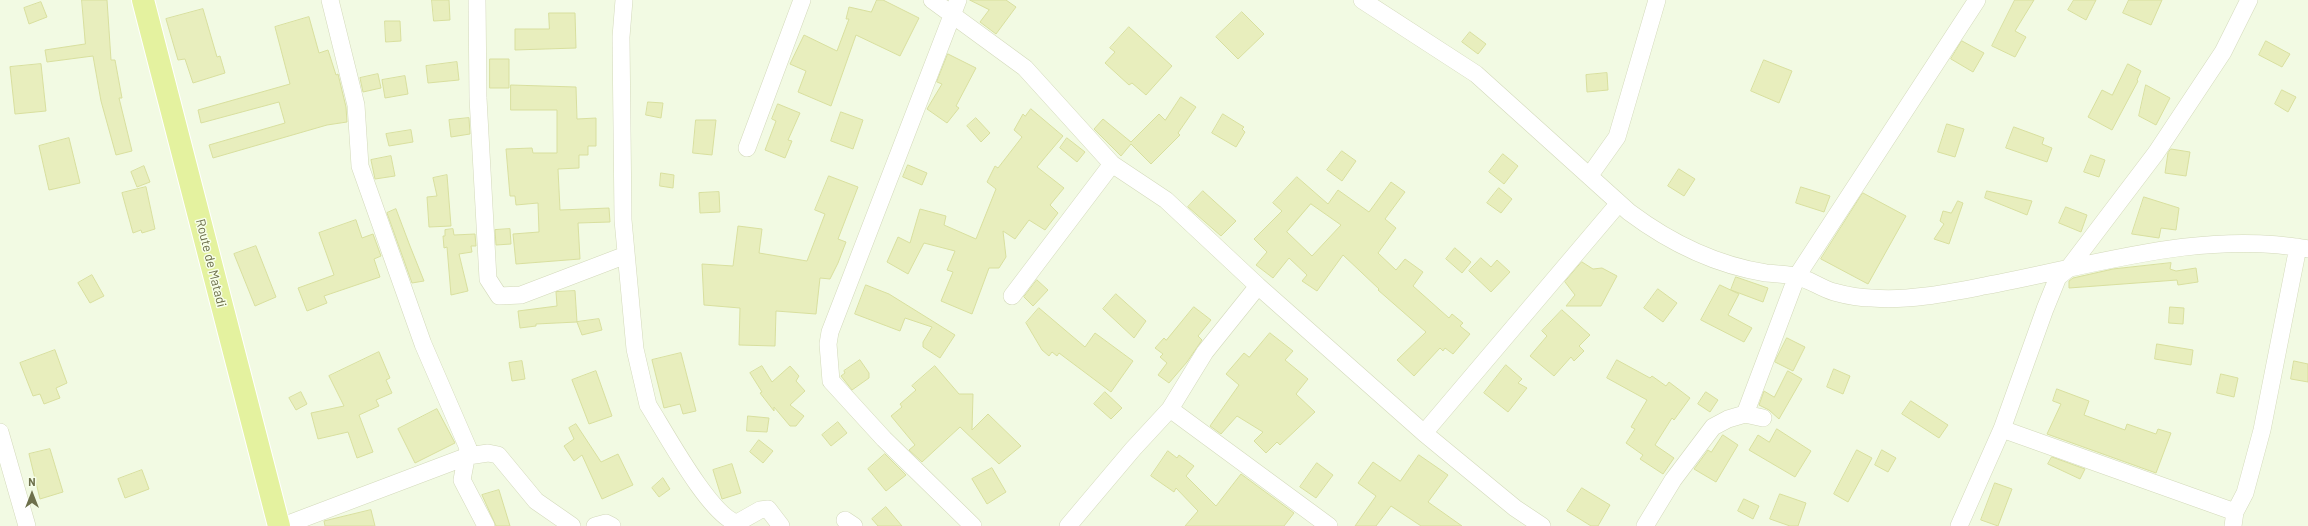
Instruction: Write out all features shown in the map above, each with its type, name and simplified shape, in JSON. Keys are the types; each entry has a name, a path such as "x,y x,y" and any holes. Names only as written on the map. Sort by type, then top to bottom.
{"highway":[{"name":"Route de Matadi","path":"143,0 279,526"}],"street":[{"path":"330,0 356,105 360,166 423,344 468,448 468,456 462,480 486,526"},
{"path":"477,0 478,98 488,279 499,296 520,295 626,255"},
{"path":"624,0 621,53 622,163 626,255 635,350 648,405 715,507 728,520 735,525 760,510 768,509 781,526"},
{"path":"747,148 802,0"},
{"path":"932,0 955,7 1025,68 1112,164 1166,200 1258,286 1424,433 1515,508 1542,526"},
{"path":"1362,0 1476,74 1590,175 1619,203 1651,228 1674,242 1704,255 1765,273 1796,276 1834,292 1872,298 1936,295 2049,274 2068,268 2144,253 2199,246 2239,244 2303,248 2262,430 2245,493 2234,519 2002,428"},
{"path":"1590,175 1617,137 1658,0"},
{"path":"1744,414 1796,276 1977,0"},
{"path":"1959,526 2002,428 2044,309 2058,277 2068,268 2156,153 2223,52 2248,0"},
{"path":"955,7 830,332 828,344 832,381 884,440 973,526"},
{"path":"1012,296 1112,164"},
{"path":"1424,433 1619,203"},
{"path":"1068,526 1133,449 1170,409 1205,352 1258,286"},
{"path":"1170,409 1329,526"},
{"path":"1645,526 1673,480 1713,427 1728,419 1744,414 1762,418"},
{"path":"0,432 26,526"},
{"path":"283,526 468,456 488,453 498,455 536,501 572,526"},
{"path":"595,526 606,523 612,526"}],"building":[{"path":"82,0 107,0 111,60 115,60 122,98 119,98 132,151 116,155 101,101 93,56 47,62 45,50 85,44"},
{"path":"432,0 449,0 450,20 434,21"},
{"path":"877,0 883,0 919,18 900,56 856,35 831,106 798,92 806,71 790,64 804,35 837,51 849,19 846,19 849,7 871,12"},
{"path":"970,0 1006,0 1016,7 996,34 980,22 989,10"},
{"path":"2015,0 2034,0 2015,31 2026,37 2015,57 1992,46"},
{"path":"2074,0 2096,0 2086,20 2068,10"},
{"path":"2129,0 2162,0 2151,25 2123,13"},
{"path":"41,2 47,17 29,24 24,8"},
{"path":"203,9 217,57 220,56 225,73 193,83 185,59 178,60 166,19"},
{"path":"1242,12 1264,34 1238,59 1216,37"},
{"path":"549,13 575,13 576,48 515,50 515,29 549,29"},
{"path":"309,17 319,53 328,50 336,75 338,74 346,107 347,122 327,125 213,158 209,145 285,123 279,102 201,123 198,110 290,84 275,27"},
{"path":"385,21 400,21 401,41 386,42"},
{"path":"1129,27 1172,66 1146,95 1132,83 1129,85 1105,63 1115,52 1110,48"},
{"path":"1470,32 1486,44 1478,54 1462,42"},
{"path":"1962,41 1984,53 1973,72 1951,59"},
{"path":"2266,41 2290,54 2282,67 2259,55"},
{"path":"948,54 976,68 956,106 959,108 947,123 927,109 942,84 937,82"},
{"path":"490,59 509,59 509,88 490,88"},
{"path":"1764,60 1792,71 1779,103 1751,91"},
{"path":"457,62 459,80 428,83 426,66"},
{"path":"41,64 46,111 15,114 10,67"},
{"path":"2128,64 2141,71 2137,80 2138,81 2112,130 2088,117 2102,90 2112,95"},
{"path":"1607,73 1608,90 1587,92 1586,75"},
{"path":"378,74 381,88 363,92 360,78"},
{"path":"405,76 408,94 385,98 382,80"},
{"path":"511,85 576,87 577,119 596,118 596,146 588,146 588,155 579,155 579,168 558,169 560,210 609,208 610,222 578,223 580,259 516,264 513,234 539,232 538,203 516,205 515,196 510,196 506,149 532,148 533,153 557,153 557,110 511,110"},
{"path":"2146,85 2170,98 2156,125 2139,116"},
{"path":"2282,90 2296,97 2288,112 2275,104"},
{"path":"1181,97 1196,107 1178,133 1180,135 1151,164 1131,144 1121,156 1094,129 1103,119 1131,142 1159,114 1165,120"},
{"path":"648,102 663,103 661,118 646,115"},
{"path":"778,104 800,113 788,140 792,141 785,158 765,150 776,121 772,119"},
{"path":"1031,109 1063,136 1037,167 1064,188 1050,205 1058,213 1045,230 1029,220 1015,239 1003,231 1006,257 999,268 989,268 972,314 941,301 953,272 947,270 955,251 924,243 908,274 887,262 898,237 910,243 920,209 946,216 944,225 976,239 996,189 987,182 995,166 998,168 1022,137 1014,130 1023,114 1025,116"},
{"path":"841,112 863,120 853,149 831,141"},
{"path":"1223,114 1244,127 1242,129 1245,132 1236,147 1212,133"},
{"path":"469,118 470,134 451,137 449,120"},
{"path":"976,118 990,133 981,142 967,126"},
{"path":"696,120 716,120 712,155 693,153"},
{"path":"1947,124 1964,129 1955,157 1938,152"},
{"path":"2014,127 2044,138 2042,144 2052,148 2047,162 2006,148"},
{"path":"411,130 413,142 389,146 386,134"},
{"path":"69,138 80,183 49,190 39,146"},
{"path":"1067,138 1085,152 1077,162 1060,148"},
{"path":"2171,149 2190,152 2186,176 2165,173 2168,153"},
{"path":"1342,151 1356,161 1342,181 1327,170"},
{"path":"1503,154 1518,166 1504,184 1489,172"},
{"path":"2091,155 2105,160 2099,177 2084,172"},
{"path":"391,156 395,176 375,179 371,160"},
{"path":"908,165 927,173 922,185 903,177"},
{"path":"144,166 150,182 137,187 131,172"},
{"path":"1679,169 1695,179 1684,196 1668,186"},
{"path":"661,173 674,175 673,188 660,186"},
{"path":"447,175 451,226 429,227 427,197 437,196 433,178"},
{"path":"829,176 858,187 838,239 846,242 838,263 830,279 820,278 816,314 776,311 775,346 739,345 740,308 704,305 702,264 733,266 738,226 762,229 759,253 807,261 825,214 815,210"},
{"path":"1297,177 1328,204 1338,190 1369,212 1391,182 1405,192 1385,219 1396,228 1378,253 1396,270 1405,259 1423,272 1413,286 1449,318 1452,314 1463,323 1460,326 1470,334 1453,354 1445,348 1443,351 1440,348 1414,376 1397,360 1426,332 1378,290 1379,289 1343,255 1317,291 1302,281 1307,275 1289,258 1273,278 1256,265 1267,252 1254,239 1282,211 1273,203","holes":["1311,204 1341,225 1312,256 1287,232"]},
{"path":"146,187 155,229 142,233 141,230 133,233 122,193"},
{"path":"1801,187 1830,196 1824,212 1796,203"},
{"path":"1499,188 1512,199 1501,213 1487,203"},
{"path":"1203,191 1236,221 1221,236 1188,207"},
{"path":"1987,191 2032,201 2027,215 1985,198"},
{"path":"719,192 720,212 700,213 699,193"},
{"path":"1863,193 1906,216 1868,284 1821,259"},
{"path":"2144,197 2179,208 2176,230 2161,228 2159,238 2132,234"},
{"path":"1958,201 1963,203 1949,244 1934,239 1944,224 1940,221 1943,211 1951,213"},
{"path":"2066,207 2087,215 2081,232 2059,223"},
{"path":"396,209 424,281 412,283 387,213"},
{"path":"356,220 362,238 373,234 381,256 374,259 380,277 324,296 327,303 307,311 298,288 334,275 319,233"},
{"path":"453,229 454,235 475,234 476,246 471,246 472,252 459,254 468,291 451,295 447,247 444,248 443,236 445,236 445,230"},
{"path":"510,229 511,244 496,245 495,230"},
{"path":"256,246 276,297 255,306 234,254"},
{"path":"1455,248 1471,262 1462,273 1446,259"},
{"path":"1481,258 1491,267 1497,260 1510,272 1491,292 1469,271"},
{"path":"1582,262 1593,269 1602,268 1617,276 1601,306 1566,306 1575,295 1565,282"},
{"path":"2171,263 2170,269 2176,271 2196,268 2198,282 2178,285 2177,280 2069,288 2069,281 2073,278 2113,269"},
{"path":"92,275 104,296 90,303 78,283"},
{"path":"1736,277 1768,288 1763,302 1731,290"},
{"path":"1037,280 1048,290 1033,306 1024,297"},
{"path":"866,285 889,294 955,335 940,358 923,347 923,342 932,327 905,318 900,331 855,314"},
{"path":"1720,285 1739,294 1728,315 1752,328 1744,342 1701,320"},
{"path":"1658,289 1677,303 1663,322 1644,308"},
{"path":"575,291 577,322 536,324 536,326 520,328 518,311 557,306 556,292"},
{"path":"1116,294 1146,321 1134,338 1103,309"},
{"path":"1194,307 1211,320 1198,336 1202,340 1187,362 1169,383 1158,375 1167,363 1160,357 1163,354 1155,348 1164,338 1166,340"},
{"path":"2170,307 2184,308 2183,324 2169,323"},
{"path":"1039,308 1085,347 1095,333 1133,361 1111,392 1059,353 1057,356 1052,352 1049,356 1042,350 1026,323"},
{"path":"1562,310 1590,335 1579,346 1584,351 1574,361 1571,357 1554,376 1530,356 1547,336 1542,331"},
{"path":"599,319 602,330 582,335 577,322"},
{"path":"1270,333 1293,351 1285,360 1308,379 1296,394 1315,412 1280,445 1277,442 1266,453 1254,441 1263,432 1237,416 1221,434 1210,426 1239,385 1226,374 1244,353 1249,357"},
{"path":"1787,338 1805,347 1793,371 1775,362"},
{"path":"2157,344 2193,350 2191,365 2155,359"},
{"path":"55,350 67,383 56,388 60,398 44,404 40,394 33,396 20,363"},
{"path":"379,352 390,378 386,380 392,393 376,400 379,406 359,415 373,452 357,458 348,432 318,439 311,413 344,406 329,376"},
{"path":"681,353 696,411 683,414 680,404 664,408 652,360"},
{"path":"860,360 869,373 869,378 852,390 841,376 845,373 844,371"},
{"path":"1617,360 1650,378 1652,376 1666,386 1669,382 1690,398 1674,420 1672,418 1655,445 1674,458 1663,474 1640,459 1643,455 1626,443 1635,429 1631,427 1647,400 1607,378"},
{"path":"522,361 525,379 512,381 509,363"},
{"path":"2294,361 2308,364 2308,382 2291,379"},
{"path":"1506,365 1522,379 1518,383 1527,388 1508,412 1484,393"},
{"path":"762,366 772,382 790,366 799,376 796,381 805,391 790,405 804,416 796,426 790,426 774,407 774,411 760,393 762,392 750,373"},
{"path":"935,366 959,394 973,394 972,430 988,414 1021,446 999,464 960,427 922,462 909,450 915,445 891,416 902,407 900,404 916,390 912,386"},
{"path":"1834,369 1850,376 1843,394 1827,387"},
{"path":"596,371 612,416 589,424 572,380"},
{"path":"1788,371 1802,379 1779,419 1769,410 1759,405 1764,391 1774,397"},
{"path":"2221,374 2238,378 2234,397 2217,393"},
{"path":"2057,389 2089,401 2084,415 2125,430 2127,424 2156,434 2158,429 2171,433 2156,473 2047,434 2061,404 2053,401"},
{"path":"301,392 307,404 296,410 289,398"},
{"path":"1105,392 1122,408 1111,419 1094,404"},
{"path":"1706,392 1718,400 1710,412 1698,404"},
{"path":"1911,401 1948,425 1939,438 1902,414"},
{"path":"437,409 455,443 415,463 398,429"},
{"path":"748,416 769,418 767,432 747,431"},
{"path":"838,422 847,433 831,446 822,435"},
{"path":"576,424 601,462 618,454 633,485 602,499 582,455 574,461 564,446 574,439 569,428"},
{"path":"1777,429 1811,451 1795,477 1749,450 1758,435 1769,442"},
{"path":"1723,435 1738,445 1716,482 1694,469 1708,450 1711,452"},
{"path":"759,440 773,451 763,463 750,452"},
{"path":"50,449 63,492 40,499 29,454"},
{"path":"1857,450 1872,458 1848,502 1834,494"},
{"path":"1882,450 1896,458 1888,472 1875,465"},
{"path":"1168,451 1177,458 1179,455 1194,466 1186,476 1216,506 1241,474 1294,513 1284,526 1185,526 1198,511 1176,488 1174,492 1151,476"},
{"path":"885,454 906,475 886,491 868,469"},
{"path":"1419,455 1448,475 1428,502 1462,526 1421,526 1391,506 1376,526 1355,526 1376,496 1358,483 1373,462 1400,481"},
{"path":"2052,457 2085,469 2080,479 2048,464"},
{"path":"1317,463 1333,475 1316,498 1300,487"},
{"path":"732,464 741,493 722,499 713,470"},
{"path":"992,468 1006,492 987,504 972,479"},
{"path":"142,470 149,489 125,498 118,479"},
{"path":"663,478 670,489 659,497 652,488"},
{"path":"1995,483 2012,489 1998,526 1981,520"},
{"path":"1582,488 1610,505 1598,526 1591,526 1567,511"},
{"path":"499,490 510,526 496,526 482,495"},
{"path":"1780,494 1806,503 1798,526 1790,526 1770,519"},
{"path":"1744,499 1759,506 1753,519 1738,511"},
{"path":"886,507 902,526 878,526 872,519"},
{"path":"371,510 375,526 325,526 324,521"}]}
